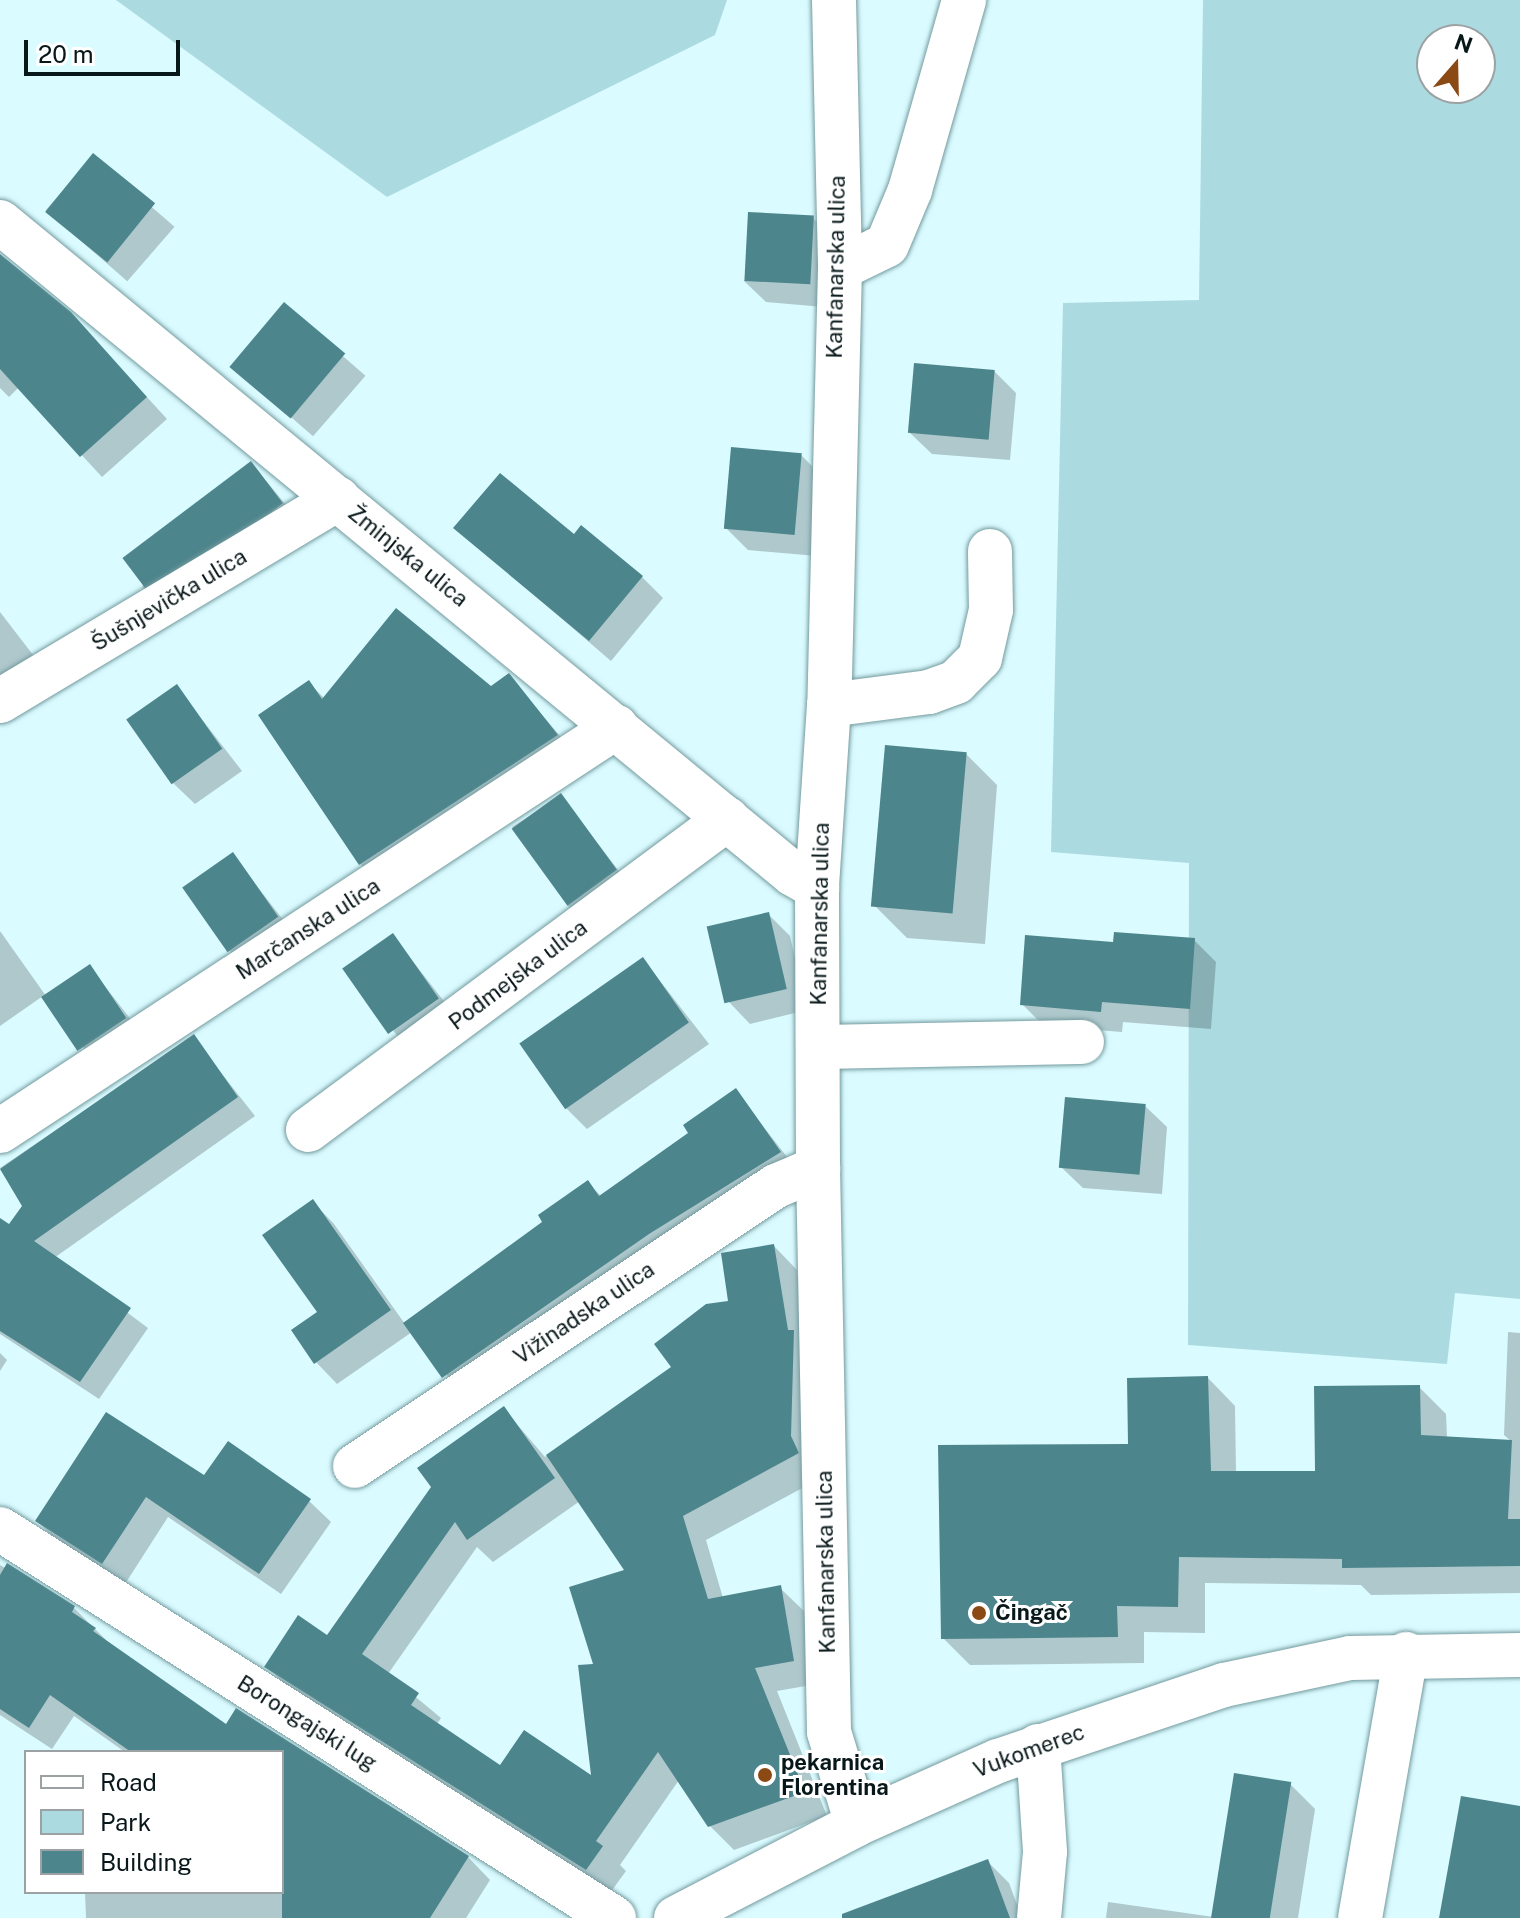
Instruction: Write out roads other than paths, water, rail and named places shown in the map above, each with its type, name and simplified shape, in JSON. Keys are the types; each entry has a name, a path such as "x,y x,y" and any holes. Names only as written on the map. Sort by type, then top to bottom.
{"street":[{"name":"Kanfanarska ulica","path":"834,0 840,268 829,705 817,888 818,1168 829,1732 857,1824"},
{"path":"840,268 887,245 910,190 964,0"},
{"name":"Žminjska ulica","path":"0,222 727,819 817,888"},
{"name":"Šušnjevička ulica","path":"0,701 338,499"},
{"path":"829,705 929,692 956,682 980,658 991,610 990,551"},
{"name":"Marčanska ulica","path":"0,1131 616,727"},
{"name":"Podmejska ulica","path":"308,1130 727,819"},
{"path":"818,1047 1082,1042"},
{"name":"Vižinadska ulica","path":"355,1466 776,1186 818,1168"},
{"name":"Borongajski lug","path":"0,1529 614,1918"},
{"path":"1360,1918 1406,1654"},
{"name":"Vukomerec","path":"676,1918 857,1824 1038,1746 1224,1685 1350,1658 1406,1654 1520,1655"},
{"path":"1038,1746 1045,1852 1039,1918"}],"place":[{"name":"Čingač","path":"979,1613"},
{"name":"pekarnica Florentina","path":"765,1775"}]}
